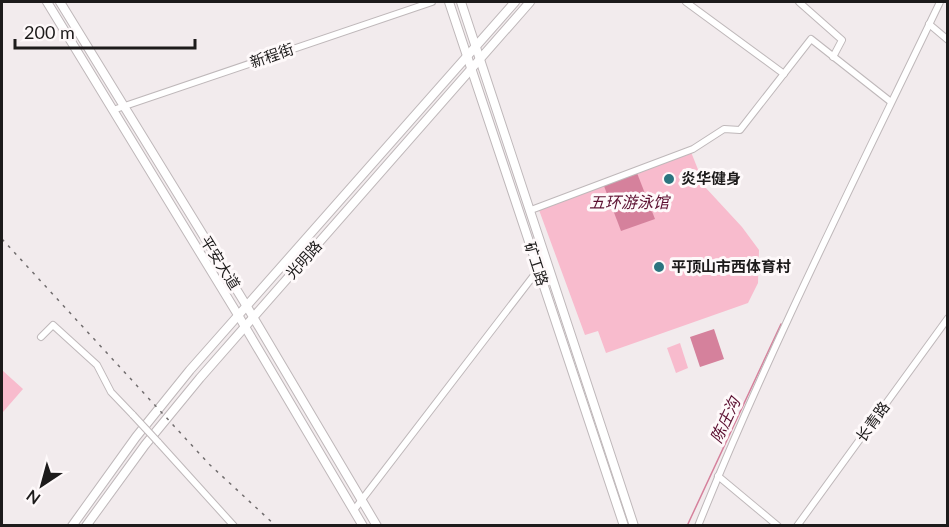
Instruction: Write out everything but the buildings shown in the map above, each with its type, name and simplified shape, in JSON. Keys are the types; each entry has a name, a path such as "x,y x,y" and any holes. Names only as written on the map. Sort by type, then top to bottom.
{"main road":[{"name":"平安大道","path":"47,2 363,525"},
{"name":"平安大道","path":"60,2 254,318 377,525"},
{"name":"矿工路","path":"449,2 624,525"},
{"name":"矿工路","path":"461,2 634,525"},
{"name":"光明路","path":"72,525 136,437 246,305 515,2"},
{"name":"光明路","path":"86,525 200,378 530,2"}],"street":[{"name":"新程街","path":"113,110 432,2"},
{"path":"686,2 784,74"},
{"path":"799,2 842,40 833,57"},
{"path":"698,525 816,256 940,2"},
{"path":"929,24 948,40"},
{"path":"531,210 693,149 724,129 740,130 811,39 891,102"},
{"path":"354,510 538,270"},
{"name":"长青路","path":"798,525 948,318"},
{"path":"41,337 53,325 97,365 111,392 234,525"},
{"path":"718,476 778,525"}],"shaded area":[{"name":"平顶山市西体育村","path":"691,152 705,187 742,227 759,250 758,283 748,303 606,353 598,331 585,335 539,210"},
{"path":"680,343 688,368 676,373 667,348"},
{"path":"2,370 23,389 3,412 2,410"}],"water":[{"name":"五环游泳馆","path":"637,173 655,219 621,231 604,186"},
{"path":"714,329 724,359 700,367 690,337"}],"waterway":[{"name":"陈庄沟","path":"687,526 781,324"}],"railway":[{"path":"2,239 209,464 276,526"}],"place":[{"name":"炎华健身","path":"669,179"},
{"name":"平顶山市西体育村","path":"659,267"}]}
